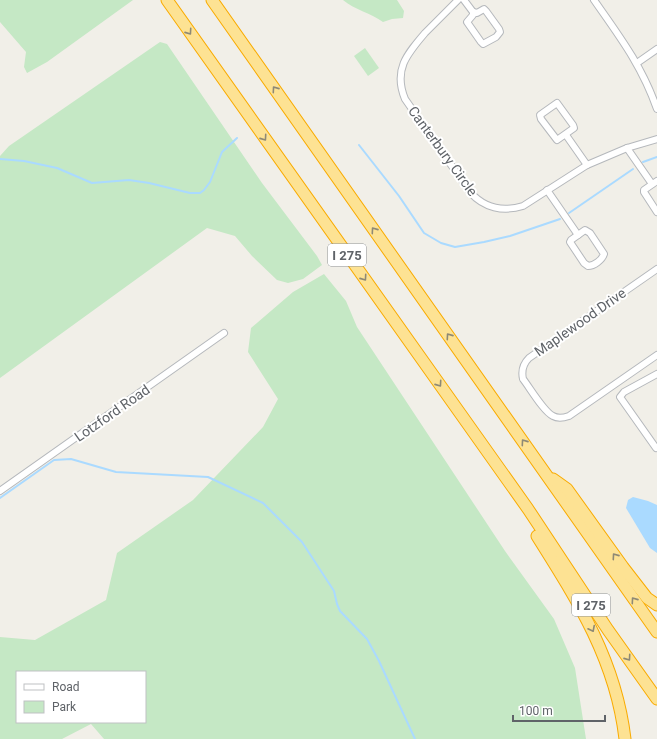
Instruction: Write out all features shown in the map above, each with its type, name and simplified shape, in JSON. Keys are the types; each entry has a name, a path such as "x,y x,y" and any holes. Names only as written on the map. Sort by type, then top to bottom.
{"highway":[{"name":"I 275","path":"167,0 528,509 608,630 657,699"},
{"name":"I 275","path":"212,0 657,632"},
{"path":"546,474 567,488 623,567 647,598 657,605"},
{"path":"528,509 534,532 573,593 596,637 609,667 616,688 625,739"}],"street":[{"name":"Canterbury Circle","path":"458,0 407,54 400,72 401,87 405,99 470,192 483,204 499,209 518,207 527,203 587,165 627,148 657,139"},
{"path":"464,0 473,12"},
{"path":"594,0 637,63 657,109"},
{"path":"484,10 486,11 499,29 499,34 485,44 482,43 467,22 473,16 473,12 477,13 484,10"},
{"path":"637,63 657,49"},
{"path":"555,104 559,104 574,126 566,135 558,140 555,139 541,119 541,113 555,104"},
{"path":"566,135 587,165"},
{"path":"627,148 654,183 644,190 644,192 657,212"},
{"path":"547,190 578,235"},
{"path":"585,230 588,231 604,254 602,258 591,266 585,266 571,245 571,240 578,235 585,230"},
{"name":"Maplewood Drive","path":"657,269 526,362 522,371 523,379 548,412 552,416 561,418 569,416 657,355"},
{"name":"Lotzford Road","path":"0,491 224,333"},
{"path":"656,448 620,397 624,392 657,374"}],"green space":[{"path":"0,0 133,0 47,62 27,73 24,67 26,52 0,22"},
{"path":"343,0 397,0 404,11 403,18 383,22"},
{"path":"160,42 167,44 262,183 317,256 322,265 303,279 288,283 277,280 252,256 235,236 207,228 0,378 0,156 9,146"},
{"path":"365,48 379,68 368,76 354,56"},
{"path":"324,274 346,301 357,327 505,551 554,619 575,668 586,739 104,739 91,724 62,739 0,739 0,637 35,640 106,600 117,553 193,500 263,427 278,399 248,352 251,328 293,292"}],"water":[{"path":"633,497 657,505 657,553 650,548 626,508 628,500"}],"waterway":[{"path":"0,159 24,161 57,168 92,183 129,180 149,183 190,193 200,193 210,182 222,152 237,138"},
{"path":"359,145 399,196 424,233 441,243 455,247 484,242 510,236 560,219"},
{"path":"643,162 657,157"},
{"path":"569,213 633,169"},
{"path":"0,498 54,460 71,459 116,472 208,477 263,503 302,542 334,591 340,611 367,639 379,661 415,739"}]}
